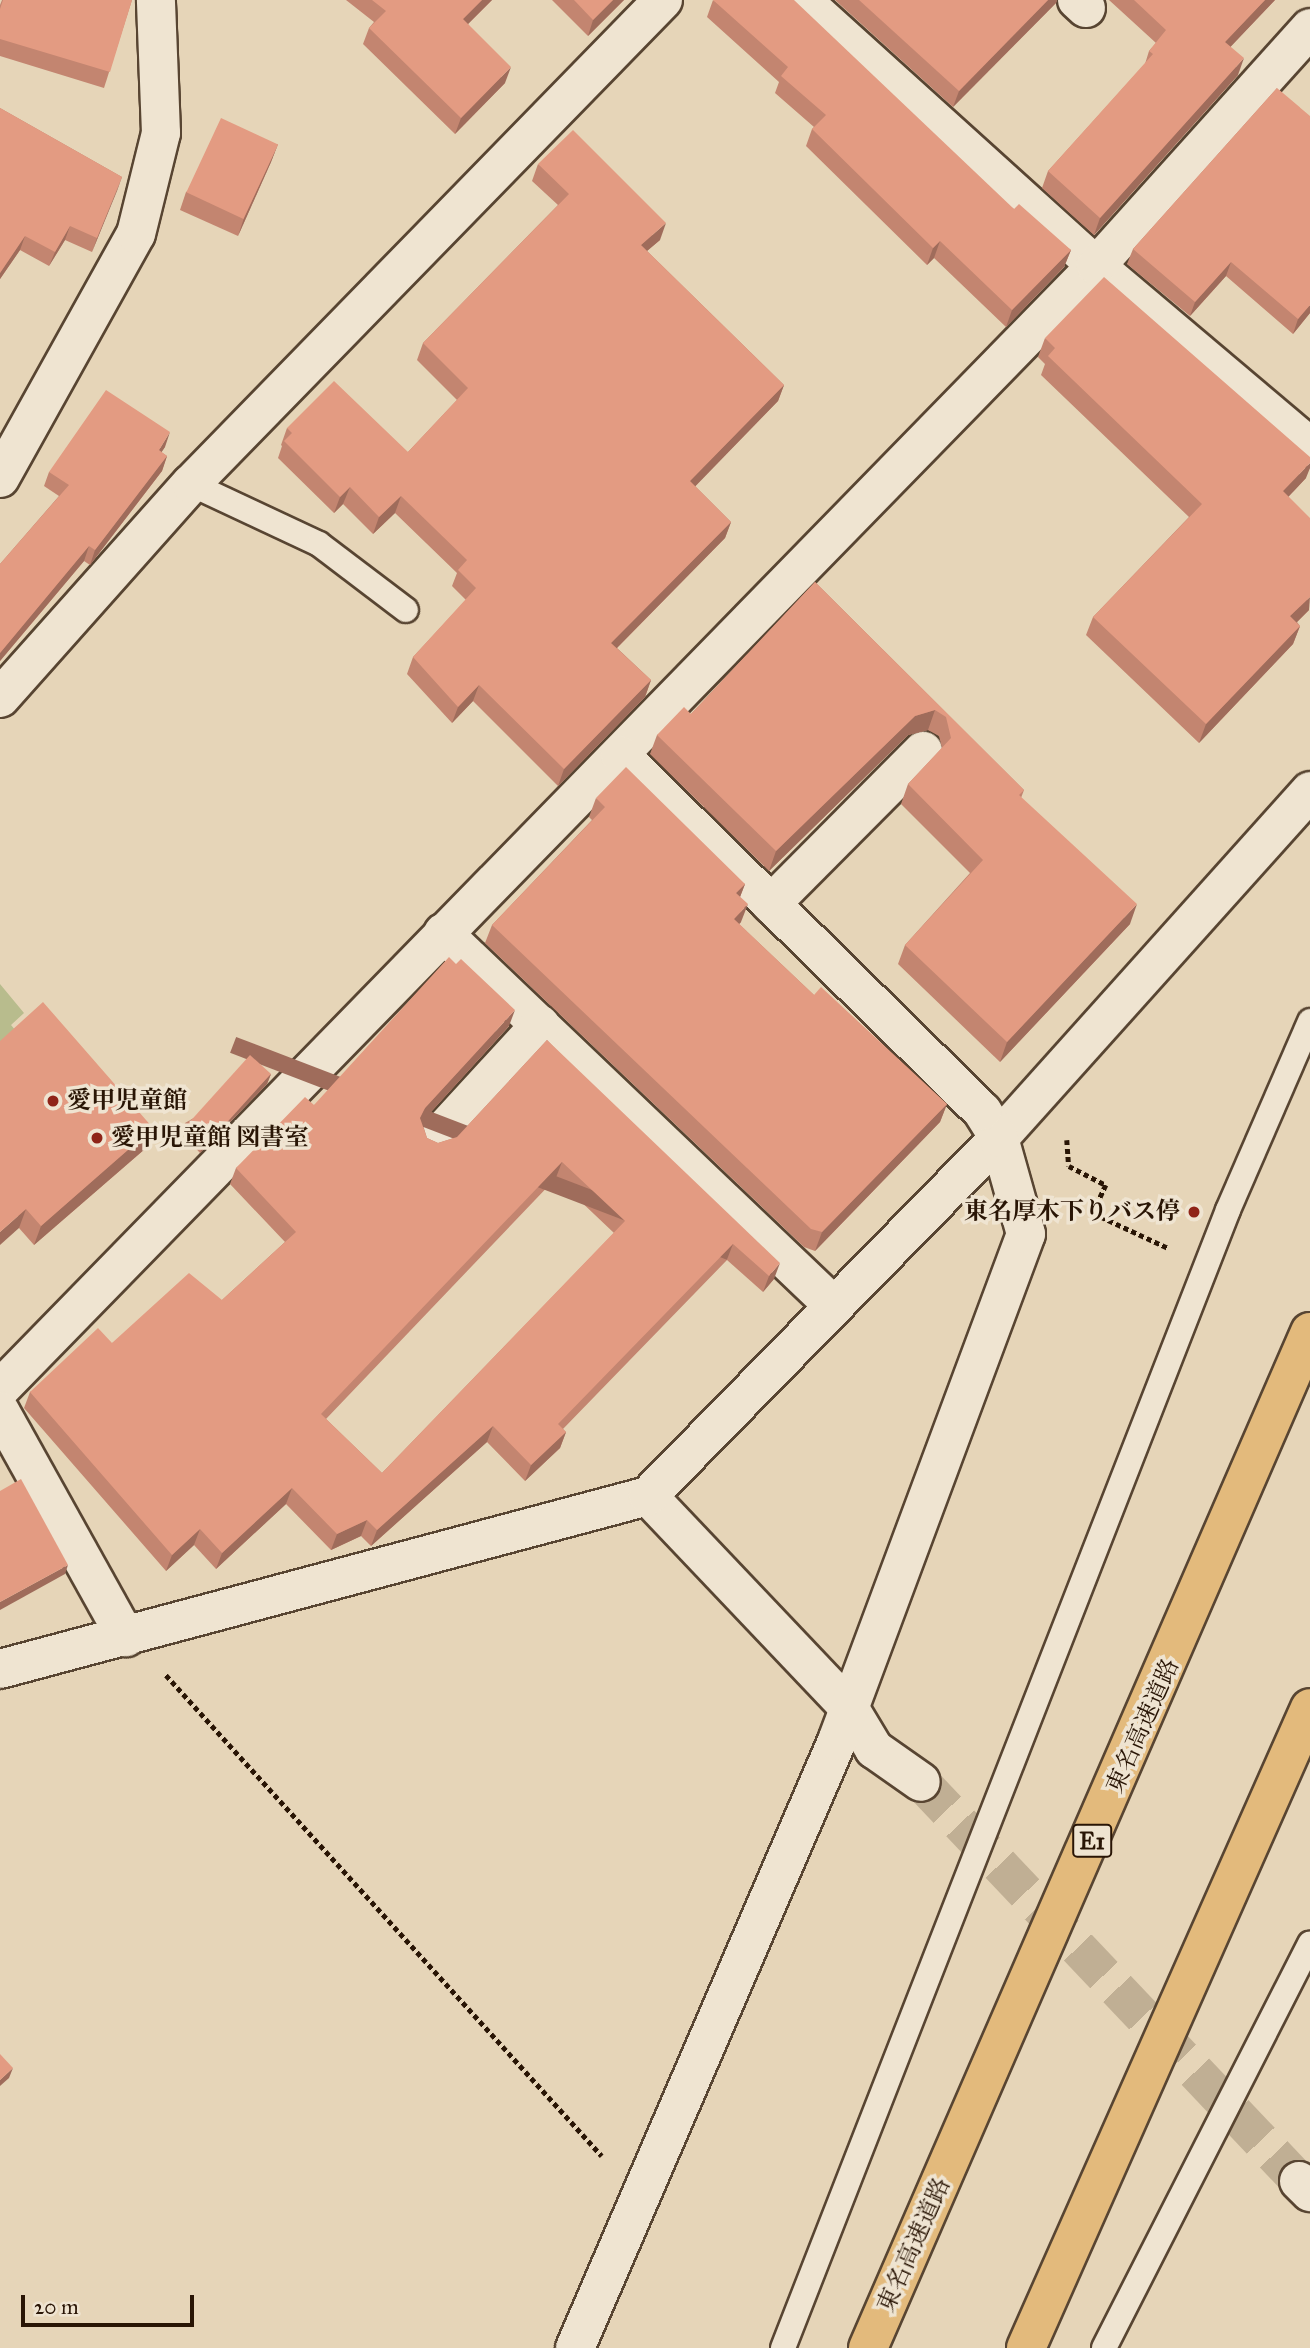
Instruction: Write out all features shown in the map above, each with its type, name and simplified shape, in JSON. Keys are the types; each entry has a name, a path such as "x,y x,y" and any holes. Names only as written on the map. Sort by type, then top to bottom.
{"highway":[{"name":"東名高速道路","path":"868,2348 1310,1332"},
{"path":"1026,2348 1310,1708"}],"street":[{"path":"0,478 136,234 161,132 156,0"},
{"path":"0,698 191,484 663,0"},
{"path":"802,0 1096,265 1310,447"},
{"path":"0,1389 1096,265 1310,28"},
{"path":"771,904 923,751"},
{"path":"575,2348 638,2196 850,1709 1026,1234 999,1138 982,1111 620,755"},
{"path":"0,1669 648,1496 999,1138 1310,791"},
{"path":"443,933 834,1306"},
{"path":"436,1138 540,1025"},
{"path":"0,1411 126,1637"},
{"path":"648,1496 850,1709 874,1749 921,1782"}],"lane":[{"path":"191,484 319,544 406,610"},
{"path":"783,2348 1228,1210 1310,1021"},
{"path":"1104,2348 1310,1943"}],"path":[{"path":"1069,1166 1106,1185 1094,1213 1169,1248"},
{"path":"126,1637 201,1708 638,2196"}],"green space":[{"path":"0,984 24,1013 11,1025 21,1037 0,1055"}],"building":[{"path":"3,0 132,0 110,72 0,39 0,9"},
{"path":"372,0 482,0 463,19 511,67 461,118 369,28 386,11"},
{"path":"574,0 613,0 593,20"},
{"path":"713,0 794,0 1014,209 1019,204 1071,250 1012,310 940,241 933,248 812,129 826,115 781,76 788,67"},
{"path":"859,0 1048,0 959,91"},
{"path":"1134,0 1265,0 1225,42 1244,58 1100,218 1048,171 1153,54 1149,51 1166,30"},
{"path":"1277,88 1310,116 1310,305 1298,319 1231,262 1195,302 1133,249"},
{"path":"0,108 122,177 97,238 70,226 55,252 25,236 0,273"},
{"path":"221,118 278,145 243,219 186,192"},
{"path":"573,130 666,223 641,245 784,385 690,481 731,522 611,643 651,680 564,769 479,685 458,707 413,657 476,588 458,570 467,560 401,496 379,517 350,487 340,497 284,441 292,433 287,428 334,381 408,452 468,388 423,343 569,194 538,164"},
{"path":"1104,277 1310,457 1310,463 1283,491 1310,518 1310,597 1290,616 1300,626 1206,724 1093,617 1202,504 1048,356 1055,348 1045,338"},
{"path":"106,390 170,432 159,450 167,456 95,550 89,546 0,653 0,564 69,485 49,472"},
{"path":"815,582 1024,790 1019,795 1137,904 1007,1042 905,945 983,860 908,784 951,738 946,717 935,710 915,716 776,851 657,735 684,707 691,714"},
{"path":"626,767 745,884 736,893 748,904 734,919 814,995 821,987 947,1104 822,1232 811,1229 492,925 605,807 596,798"},
{"path":"449,957 456,964 461,959 515,1010 425,1108 420,1118 427,1138 438,1143 457,1137 547,1040 780,1263 769,1276 733,1244 558,1424 566,1432 531,1465 493,1426 377,1530 367,1520 337,1534 292,1488 222,1553 200,1529 172,1555 30,1392 98,1328 112,1343 189,1273 222,1300 296,1232 236,1168 305,1097 314,1105","holes":["562,1162 625,1221 382,1473 321,1414"]},
{"name":"愛甲児童館","path":"43,1002 153,1128 41,1226 26,1209 0,1232 0,1041"},
{"path":"250,1055 271,1074 208,1144 187,1125"},
{"path":"21,1479 68,1565 0,1602 0,1491"},
{"path":"0,2054 13,2068 0,2080"}],"tunnel":[{"path":"921,1782 1299,2181"}],"place":[{"name":"愛甲児童館","path":"53,1101"},
{"name":"愛甲児童館 図書室","path":"97,1138"},
{"name":"東名厚木下りバス停","path":"1194,1212"}]}
